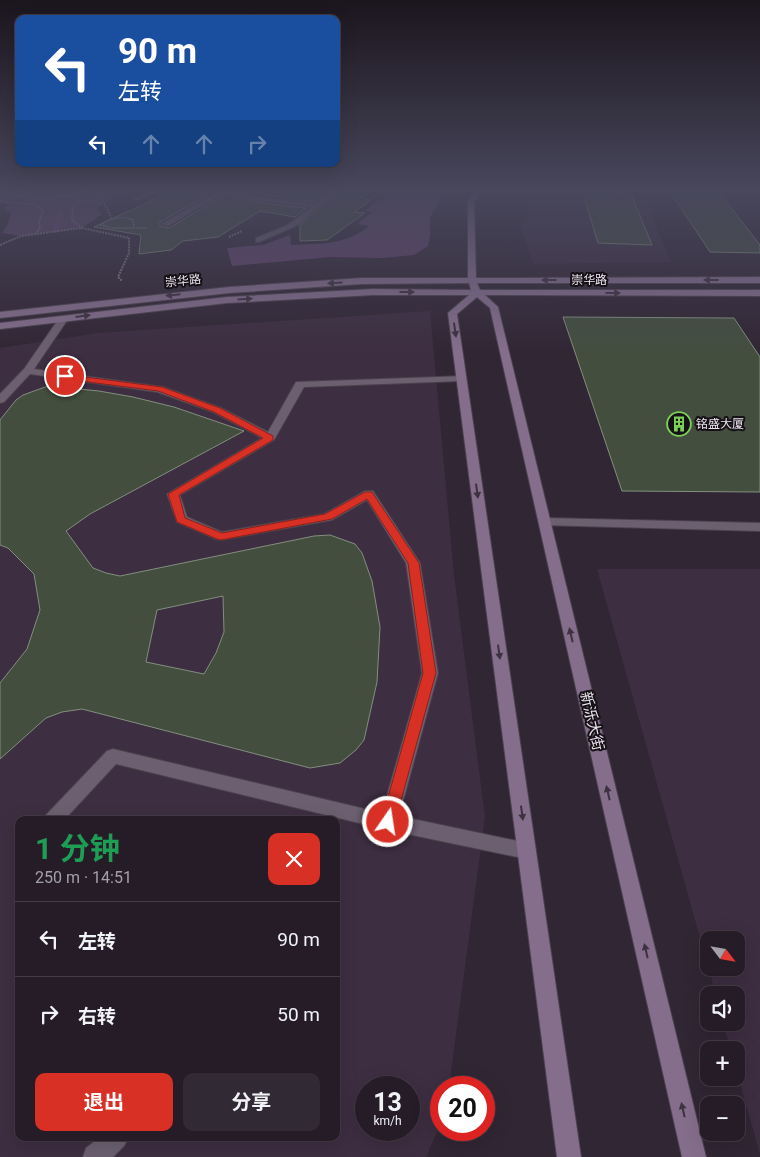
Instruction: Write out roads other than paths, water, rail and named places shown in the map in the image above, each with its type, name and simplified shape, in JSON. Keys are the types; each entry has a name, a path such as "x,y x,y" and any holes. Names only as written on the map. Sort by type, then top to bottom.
{"main road":[{"path":"473,244 474,286 452,313 569,1157"},
{"name":"崇华路","path":"0,326 227,300 474,286 760,280"},
{"name":"崇华路","path":"0,315 229,290 362,281 474,286 760,293"},
{"name":"新泺大街","path":"474,286 494,307 694,1157"}],"lane":[{"path":"0,400 28,371 63,319"},
{"path":"28,371 159,388 217,410 270,438"},
{"path":"388,822 430,673 413,563 369,494 328,517 221,536 181,519 173,494 270,438 300,384 462,378"},
{"path":"545,522 760,527"},
{"path":"56,816 113,756 388,822 527,851"},
{"path":"95,1157 113,1141"}],"place":[{"name":"铭盛大厦","path":"679,424"}]}
